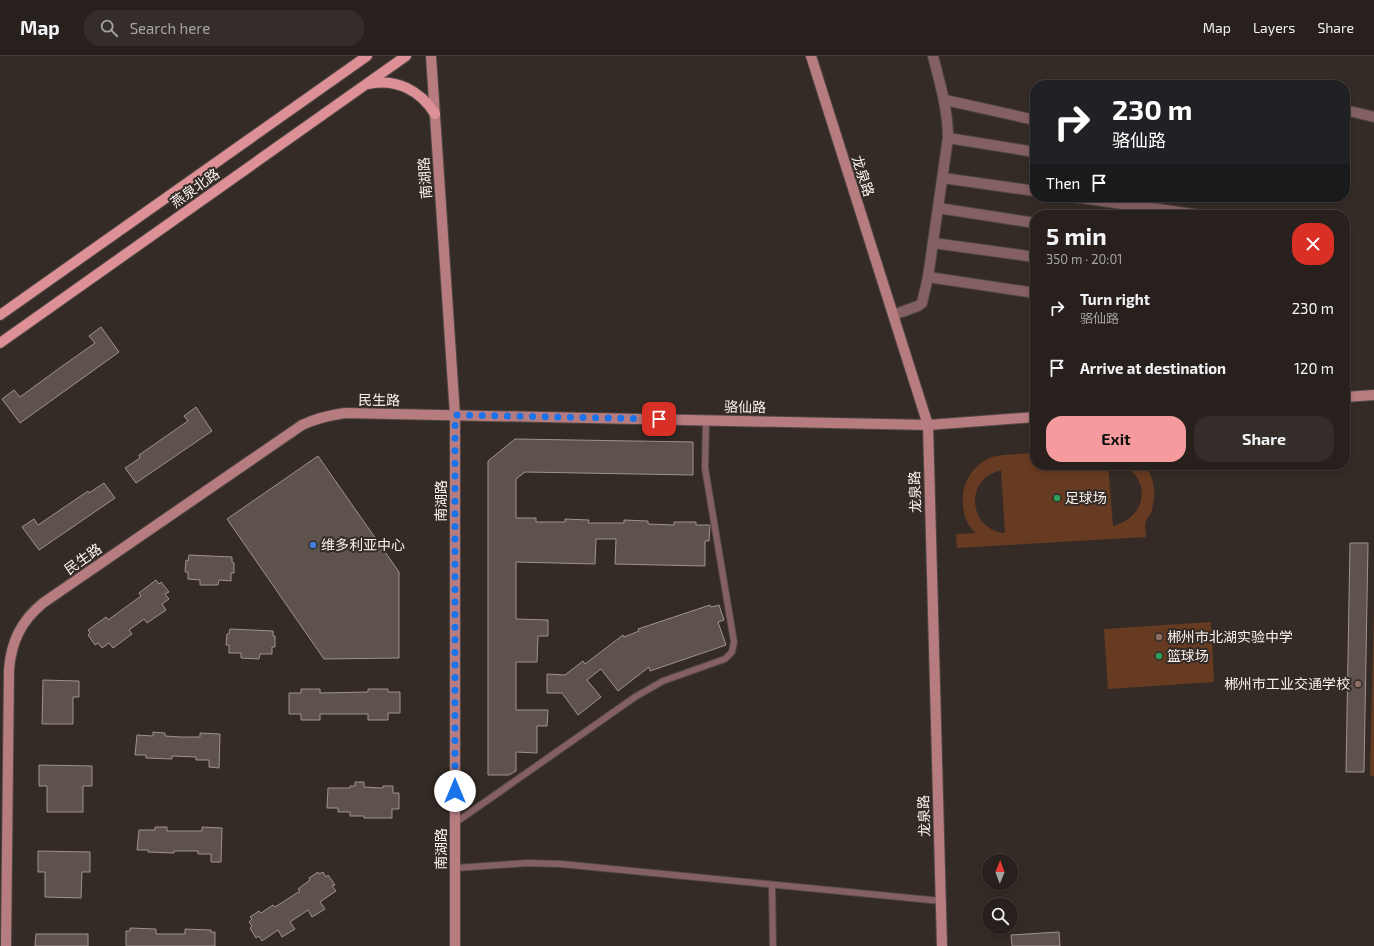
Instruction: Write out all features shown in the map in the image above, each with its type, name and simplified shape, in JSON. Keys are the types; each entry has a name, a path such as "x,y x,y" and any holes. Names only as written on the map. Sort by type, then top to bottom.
{"main road":[{"name":"燕泉北路","path":"0,315 367,56"},
{"name":"燕泉北路","path":"0,343 406,56"},
{"name":"南湖路","path":"431,56 455,415 455,946"},
{"name":"龙泉路","path":"811,56 928,424 942,946"},
{"path":"364,85 383,82 402,85 424,99 435,114"},
{"path":"1350,397 1374,395"},
{"name":"民生路","path":"6,946 10,660 15,640 29,616 43,604 82,577 302,425 314,419 329,415 345,414 455,415"},
{"name":"骆仙路","path":"455,415 928,424 1030,417"}],"street":[{"path":"893,315 918,306 922,303 928,277 948,138 945,100 933,56"},
{"path":"945,100 1030,119"},
{"path":"1350,111 1374,116"},
{"path":"948,138 1030,151"},
{"path":"943,178 1030,190"},
{"path":"1109,202 1165,210"},
{"path":"938,208 1030,222"},
{"path":"933,243 1030,257"},
{"path":"928,277 1030,292"}],"lane":[{"path":"455,823 635,697 670,679 725,659 732,652 734,642 705,468 706,420"},
{"path":"455,868 544,863 941,901"},
{"path":"772,885 773,946"}],"shaded area":[{"path":"1030,453 1030,470 1108,470 1113,526 1124,522 1132,515 1138,508 1141,499 1139,481 1129,470 1148,470 1153,482 1154,500 1151,513 1145,524 1146,537 957,548 956,534 976,533 967,521 963,503 963,495 968,479 977,466 984,461 992,457","holes":["1001,470 1005,533 988,527 981,520 977,513 975,495 978,487 984,479 990,474"]},
{"path":"1374,608 1374,776 1370,776"},
{"name":"篮球场","path":"1211,622 1214,682 1108,689 1104,629"}],"building":[{"path":"101,327 119,352 20,423 2,399 14,390 20,397 95,343 89,336"},
{"path":"196,407 212,431 136,483 125,468 140,458 139,455 188,421 184,416"},
{"path":"515,439 693,442 693,475 525,472 516,479 516,518 536,518 536,522 565,522 565,519 589,520 588,523 624,523 624,520 648,521 648,524 674,525 674,522 696,522 696,525 710,525 709,541 705,541 705,566 615,564 616,539 596,539 595,564 516,562 516,619 548,620 548,636 538,636 537,662 516,662 516,710 548,710 547,726 537,726 537,753 516,752 516,771 509,775 488,775 488,461"},
{"name":"维多利亚中心","path":"318,456 399,572 399,658 324,659 227,519"},
{"path":"104,483 115,498 39,550 22,527 34,519 38,525 88,491 89,493"},
{"path":"1350,543 1368,543 1364,772 1346,772"},
{"path":"189,555 232,557 232,562 234,563 234,573 231,573 231,581 219,580 218,585 200,585 200,580 188,579 188,572 185,572 186,560 188,561"},
{"path":"156,580 159,584 161,582 169,592 165,594 169,599 162,604 166,610 147,623 144,619 129,630 132,634 113,648 109,643 102,648 98,643 95,645 88,635 90,633 88,630 106,617 108,620 141,596 139,593"},
{"path":"710,605 711,607 719,605 724,620 718,622 726,645 650,671 649,667 618,691 601,669 587,680 601,697 578,715 562,693 547,693 547,674 565,675 583,661 585,664 623,635 624,637 639,631 638,629"},
{"path":"230,629 273,631 273,636 275,636 275,647 272,647 272,654 260,654 259,659 241,658 241,653 229,653 229,645 226,645 227,634 229,634"},
{"path":"43,680 79,681 79,697 73,697 73,724 42,724"},
{"path":"301,689 320,689 320,693 368,692 368,689 388,689 388,692 400,692 400,713 388,713 388,720 368,720 368,714 320,714 320,720 301,720 301,714 289,714 289,693 301,693"},
{"path":"153,732 165,733 165,736 180,737 200,737 200,733 220,734 219,768 209,767 209,760 196,760 196,757 172,756 172,759 146,758 146,755 135,755 137,735 153,736"},
{"path":"39,765 92,766 92,786 83,786 83,812 47,812 47,786 39,786"},
{"path":"355,782 364,782 364,787 383,788 383,786 393,786 393,793 399,793 399,809 392,809 392,818 364,818 364,816 350,816 350,812 338,812 338,808 327,808 328,788 350,788 350,786 355,786"},
{"path":"155,827 167,827 167,831 202,831 202,827 222,828 221,862 211,862 211,854 198,854 198,851 174,851 174,853 137,850 139,830 155,830"},
{"path":"38,851 90,852 90,872 82,872 81,898 45,897 45,872 38,872"},
{"path":"318,872 319,874 323,872 326,877 328,875 335,885 332,886 336,891 320,902 325,909 312,917 308,910 290,922 295,929 282,937 278,930 262,941 259,936 256,938 250,928 252,926 249,922 252,919 250,917 259,911 261,913 273,905 275,907 300,891 298,889 310,880 309,878"},
{"path":"130,928 156,929 156,934 185,934 185,929 211,930 211,932 215,932 215,946 126,946 126,931 130,931"},
{"path":"1059,932 1060,946 1012,946 1011,935"},
{"path":"36,934 88,934 88,946 35,946"}],"place":[{"name":"足球场","path":"1057,498"},
{"name":"维多利亚中心","path":"313,545"},
{"name":"郴州市北湖实验中学","path":"1159,637"},
{"name":"篮球场","path":"1159,656"},
{"name":"郴州市工业交通学校","path":"1358,684"}],"route":[{"path":"455,791 455,415 659,419"}]}
